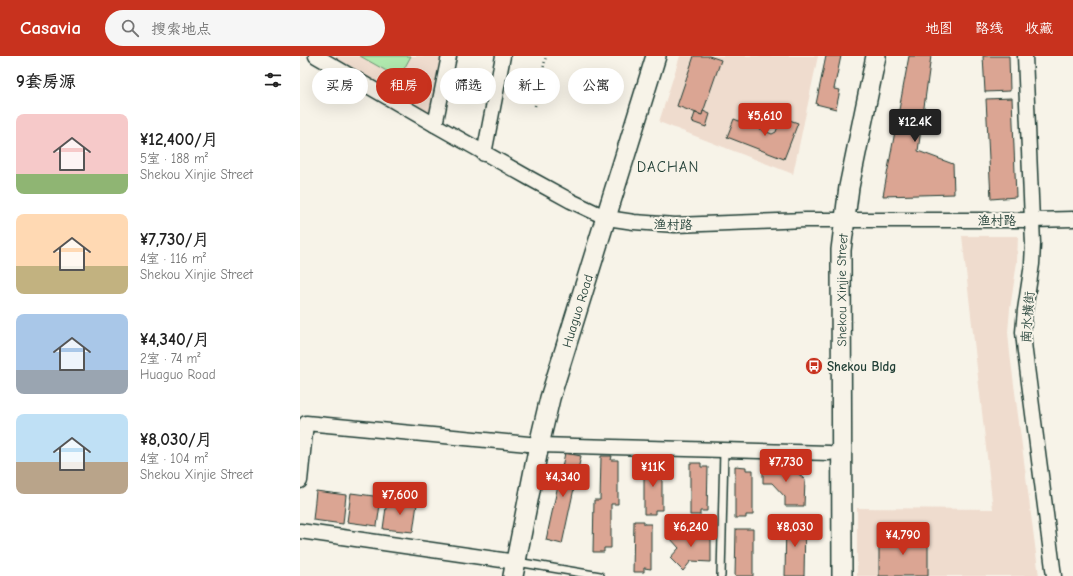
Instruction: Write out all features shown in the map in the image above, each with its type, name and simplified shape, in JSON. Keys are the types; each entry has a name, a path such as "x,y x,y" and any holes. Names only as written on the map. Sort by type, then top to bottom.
{"main road":[{"name":"Huaguo Road","path":"515,571 539,445 550,398 656,56"},
{"name":"Shekou Xinjie Street","path":"842,576 841,250 837,184 863,56"},
{"name":"Shekou Xinjie Street","path":"829,576 830,248 849,187 876,56"}],"street":[{"name":"渔村路","path":"316,56 484,154 571,202 607,218 634,222 675,225 839,220 1073,219"},
{"path":"434,125 449,56"},
{"path":"484,154 503,56"},
{"name":"南水横街","path":"1025,56 1033,244 1032,264 1025,310 1024,338 1054,576"},
{"path":"300,481 306,423 539,445 830,453"},
{"path":"300,531 515,571"}],"lane":[{"path":"721,576 724,450"},
{"path":"515,571 600,576"}],"path":[{"path":"535,106 546,56"}],"shaded area":[{"path":"328,56 442,56 432,101 432,68 376,68 376,84 368,79 368,68 349,68"},
{"path":"680,56 818,56 793,174 659,122"},
{"path":"410,104 431,104 429,115"},
{"path":"962,236 1018,236 1017,262 1008,332 1039,576 857,576 857,508 993,509"}],"green space":[{"path":"360,56 411,56 404,68 381,68"}],"building":[{"path":"694,56 709,56 721,60 702,115 677,106"},
{"path":"826,56 841,56 834,89 840,90 836,109 816,104"},
{"path":"909,56 931,56 918,151 953,164 954,194 883,196"},
{"path":"983,56 1009,56 1010,91 985,92"},
{"path":"1012,98 1016,197 991,199 986,99"},
{"path":"703,111 710,114 706,127 692,122 695,113 702,115"},
{"path":"781,117 798,123 784,159 727,137 734,119 772,134 776,132"},
{"path":"565,453 581,456 562,544 546,540"},
{"path":"601,456 612,456 611,460 618,460 618,504 611,504 611,548 604,548 604,552 593,552 594,500 600,500"},
{"path":"644,462 655,462 655,466 662,466 662,510 655,510 655,514 644,514"},
{"path":"690,463 701,463 701,467 708,467 707,511 700,511 700,515 690,515"},
{"path":"763,464 788,464 805,480 804,506 785,506 785,497 772,483 763,483"},
{"path":"735,466 746,467 746,470 753,470 753,515 746,515 746,518 735,518"},
{"path":"316,491 346,495 343,524 313,520"},
{"path":"351,493 381,497 377,526 347,522"},
{"path":"387,500 417,504 413,532 383,529"},
{"path":"786,519 798,519 797,523 805,523 804,576 785,576"},
{"path":"634,521 644,521 644,524 651,524 651,569 644,568 644,572 633,572"},
{"path":"683,525 692,535 711,535 711,562 691,561 683,571 670,558 679,548 670,538"},
{"path":"736,529 753,529 753,576 735,576"},
{"path":"879,535 928,536 928,576 879,576"}],"place":[{"name":"Shekou Bldg","path":"814,366"}],"district":[{"name":"DACHAN","path":"668,167"}]}
